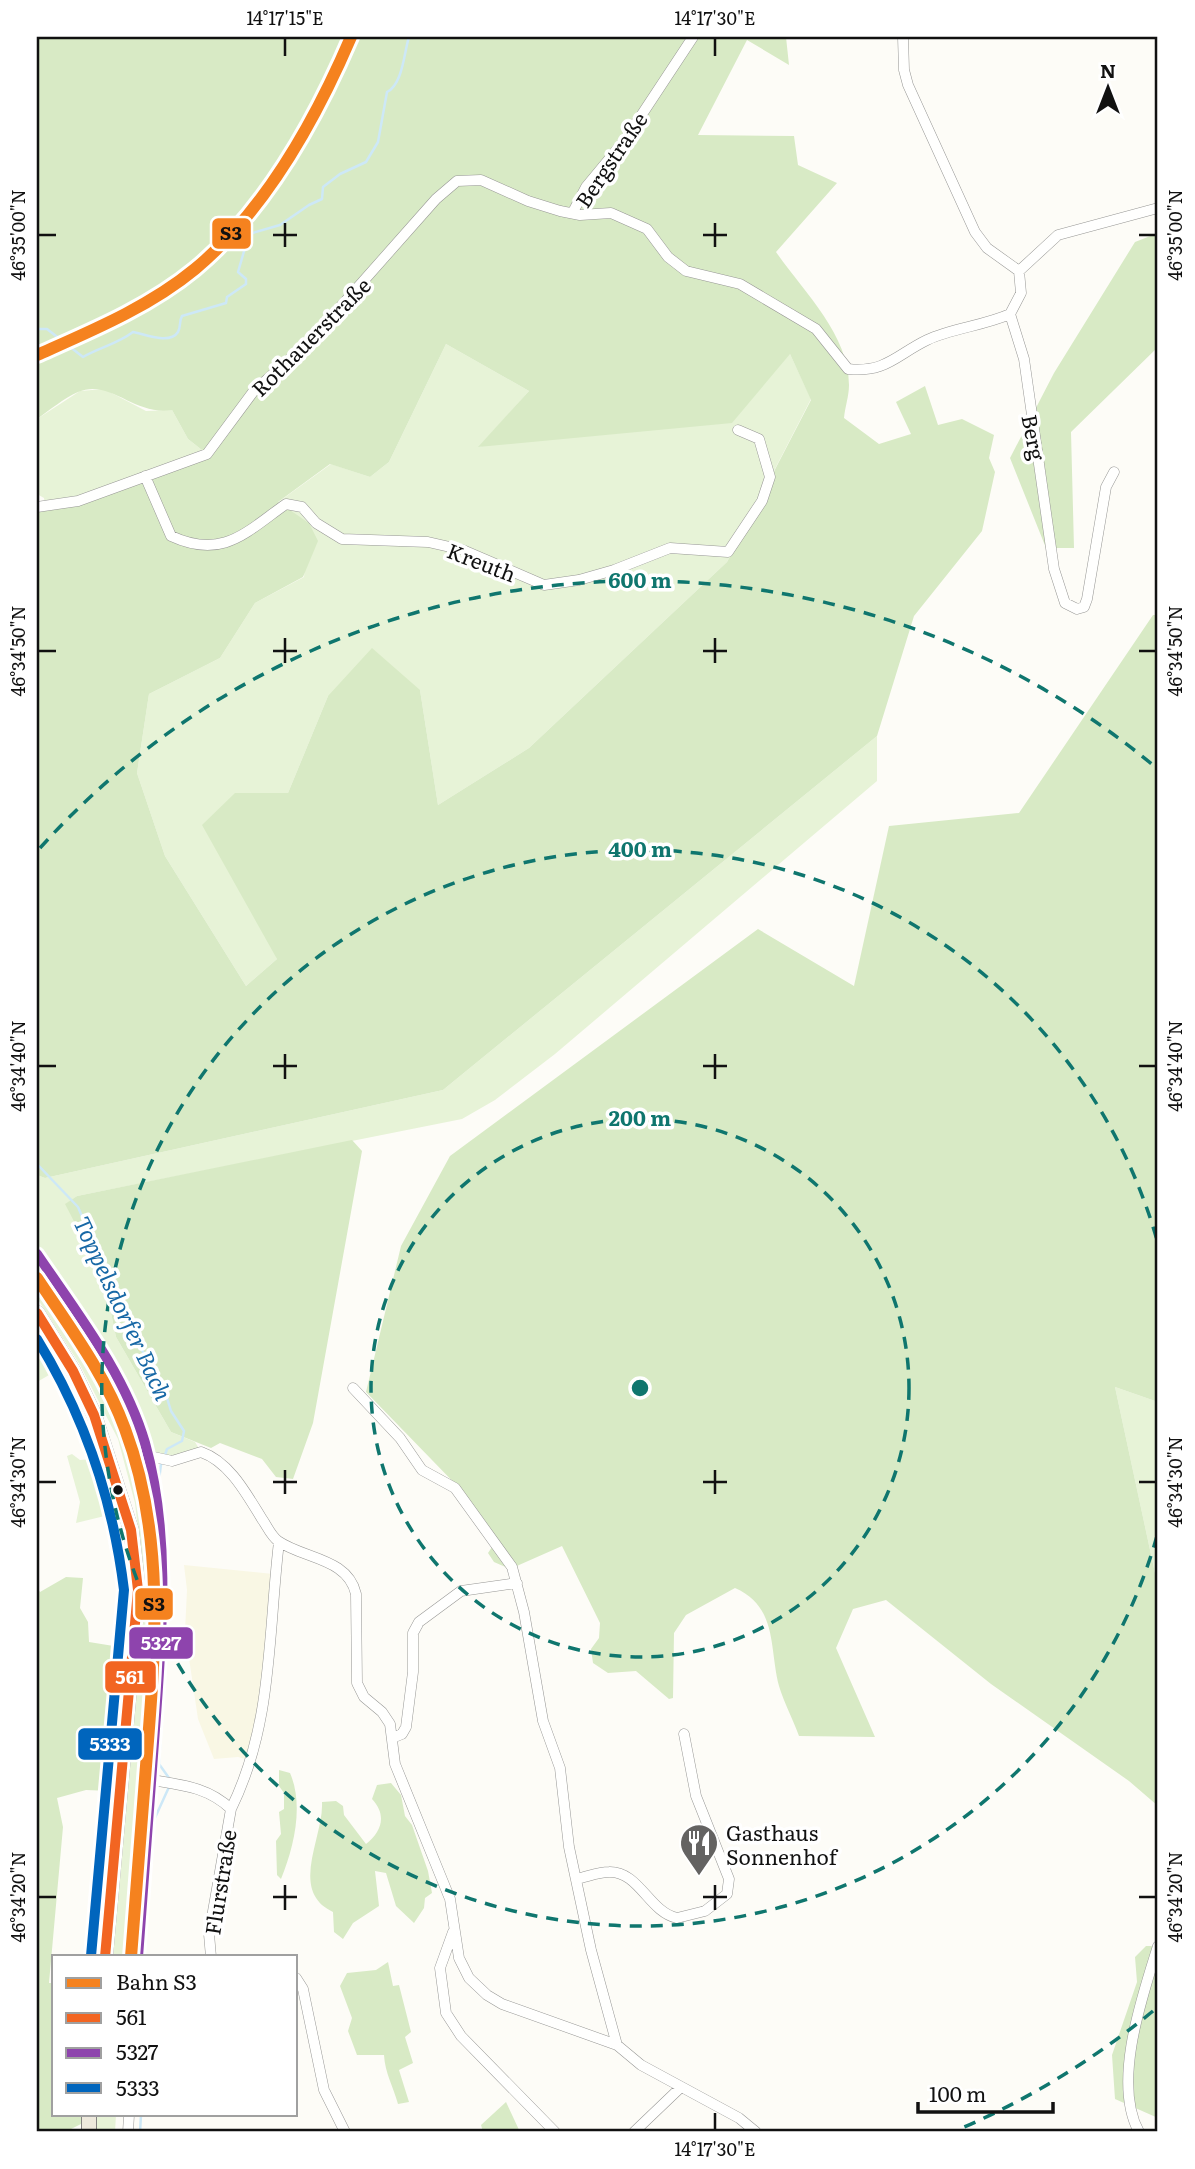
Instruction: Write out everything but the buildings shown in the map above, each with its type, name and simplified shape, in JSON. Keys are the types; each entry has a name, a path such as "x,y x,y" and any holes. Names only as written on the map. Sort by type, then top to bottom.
{"main road":[{"path":"37,1314 73,1371 90,1407 128,1520 137,1559 138,1590 105,1955"}],"street":[{"name":"Bergstraße","path":"693,37 625,140 586,187 573,212 611,213 647,229 668,257 686,271 740,284 816,329 848,369 867,371 889,364 928,339 985,325 1010,314"},
{"path":"903,37 904,70 908,85 963,211 987,248 1019,271 1021,293 1010,314"},
{"name":"Rothauerstraße","path":"37,507 78,502 207,454 253,392 312,339 436,198 457,181 481,180 528,201 573,212"},
{"path":"1019,271 1058,235 1158,208"},
{"name":"Berg","path":"1010,314 1024,359 1054,569 1065,603 1077,609 1084,607 1087,598 1105,486 1114,472"},
{"name":"Kreuth","path":"145,476 171,536 183,542 203,546 226,544 251,531 286,504 302,507 316,523 342,539 428,542 463,550 544,585 579,580 614,570 670,548 728,552 762,501 770,477 759,439 738,430"},
{"path":"37,1254 107,1362 149,1456 163,1585 138,1955"},
{"path":"353,1388 400,1438 422,1470 454,1488 501,1548 517,1583 543,1721 560,1768 576,1879 617,2045"},
{"path":"149,1456 172,1461 201,1452 214,1458 243,1489 279,1542 339,1569 352,1582 356,1594 357,1683 368,1702 386,1717 398,1771 450,1899 454,1932 463,1967 487,1995 548,2022 617,2045 641,2065 738,2118 756,2132"},
{"path":"231,1810 255,1751 264,1709 279,1542"},
{"path":"392,1738 402,1734 406,1727 413,1672 413,1633 419,1622 461,1591 517,1583"},
{"path":"576,1879 610,1872 623,1875 655,1906 677,1918 705,1911 727,1894 729,1879 696,1796 684,1734"},
{"name":"Flurstraße","path":"152,1780 203,1790 213,1794 231,1810 209,1934 211,1955"},
{"path":"454,1932 440,1968 446,2013 473,2049 555,2132"},
{"path":"1139,2132 1129,2113 1127,2078 1143,1994 1158,1946"},
{"path":"298,1981 303,1989 324,2090 345,2132"},
{"path":"634,2132 680,2088"}],"shaded area":[{"path":"184,1565 273,1574 265,1687 249,1760 238,1757 214,1759 198,1719 185,1631 187,1590"}],"green space":[{"path":"37,37 346,37 294,139 271,174 220,238 193,265 151,297 103,323 37,352"},
{"path":"355,37 786,37 789,65 747,40 698,135 794,136 798,165 837,183 776,252 823,315 842,349 849,385 844,418 879,444 911,434 896,402 925,386 938,425 962,419 994,435 989,458 995,472 982,531 914,616 877,736 443,1090 45,1178 37,1175 37,508 78,501 207,454 188,439 172,410 146,408 101,390 78,392 37,419 37,359 138,312 170,293 198,270 226,243 279,177 302,142 341,71","holes":["446,344 529,391 478,447 732,423 790,354 811,400 727,562 529,748 438,805 420,690 372,648 328,696 288,793 235,793 202,825 277,959 246,986 165,856 137,773 149,694 220,658 255,603 303,577 318,541 309,523 278,502 330,464 370,477 389,462"]},
{"path":"1158,233 1158,347 1071,432 1074,548 1046,548 1010,458 1054,373 1135,242"},
{"path":"446,344 529,391 479,447 790,354 811,399 727,562 529,748 438,805 420,690 328,696 288,793 235,793 277,959 246,986 165,856 137,773 149,694 220,658 255,603 304,577 309,523 277,503 331,464 370,477 389,462"},
{"path":"104,389 146,411 172,410 188,439 207,454 78,501 45,505 44,498 37,494 37,419 80,391"},
{"path":"1153,615 1158,615 1158,1402 1115,1387 1158,1587 1158,1806 1129,1781 991,1684 886,1600 853,1609 836,1648 875,1737 799,1736 779,1686 765,1617 749,1596 735,1588 686,1615 674,1633 673,1698 669,1699 636,1671 608,1673 593,1663 591,1649 599,1638 600,1623 562,1546 510,1569 494,1562 488,1553 494,1544 464,1493 366,1392 401,1246 450,1156 758,929 854,986 889,826 1019,813"},
{"path":"877,736 877,781 555,1054 495,1100 462,1119 77,1196 66,1204 104,1279 116,1337 171,1432 195,1442 201,1452 179,1460 149,1456 154,1505 123,1413 81,1336 37,1272 37,1175 45,1178 443,1090"},
{"path":"352,1140 362,1151 313,1423 293,1479 276,1477 262,1459 220,1443 211,1448 171,1432 116,1337 104,1279 65,1204 77,1196"},
{"path":"37,1285 86,1358 118,1417 133,1457 146,1517 154,1600 127,1955 111,1955 142,1611 143,1571 135,1503 118,1439 80,1365 37,1298"},
{"path":"37,1313 68,1364 37,1382"},
{"path":"1115,1387 1158,1402 1158,1587"},
{"path":"87,1398 125,1511 76,1523 80,1502 67,1456 72,1454 80,1460 92,1459"},
{"path":"66,1577 83,1578 80,1608 88,1622 89,1642 132,1649 122,1766 112,1769 111,1791 86,1790 57,1798 63,1827 49,1983 52,1983 52,2116 89,2116 89,2120 65,2132 37,2132 37,1587 40,1592"},
{"path":"279,1770 290,1773 297,1812 290,1853 281,1879 277,1875 276,1841 281,1834 279,1812 284,1809 284,1793 279,1786"},
{"path":"391,1783 401,1795 405,1816 412,1825 428,1871 432,1893 425,1898 424,1908 414,1923 396,1906 386,1873 375,1871 379,1906 353,1923 343,1939 334,1932 333,1912 320,1903 313,1891 310,1877 322,1802 336,1801 343,1806 344,1815 366,1844 376,1834 381,1823 380,1811 372,1799 377,1785"},
{"path":"1146,1946 1158,1946 1158,2118 1115,2099 1112,2055 1137,1982 1135,1957"},
{"path":"388,1962 393,1986 399,1985 411,2032 405,2037 413,2063 399,2070 409,2102 398,2104 384,2055 357,2055 348,2031 352,2018 340,1986 347,1973 376,1970"},
{"path":"506,2102 520,2132 483,2132 481,2125"},
{"path":"95,2116 116,2116 115,2132 94,2132"}],"waterway":[{"name":"Toppelsdorfer Bach","path":"37,329 47,329 83,357 133,332 169,338 178,332 182,316 226,303 227,297 246,284 246,279 238,272 249,234 280,225 322,199 323,187 340,174 366,162 378,142 387,92 400,75 409,37"},
{"name":"Toppelsdorfer Bach","path":"37,1164 78,1207 133,1336 162,1382 171,1411 184,1431 182,1441 167,1449 165,1455"},
{"name":"Toppelsdorfer Bach","path":"158,1488 161,1464"},
{"name":"Toppelsdorfer Bach","path":"166,1645 159,1764 169,1778"},
{"name":"Toppelsdorfer Bach","path":"143,1955 154,1820 169,1787"},
{"path":"140,2132 141,2116"}],"rail line":[{"name":"S3","path":"37,355 119,317 158,295 177,283 221,246 266,192 305,132 351,37"},
{"name":"S3","path":"37,1278 86,1351 117,1409 138,1470 147,1512 152,1554 154,1638 131,1955"}],"transit line":[{"name":"5327","path":"37,1254 99,1345 125,1393 145,1443 159,1513 162,1621 138,1955"},
{"name":"561","path":"37,1313 73,1371 94,1415 131,1530 138,1590 105,1955"},
{"name":"5333","path":"37,1339 69,1398 94,1460 113,1524 124,1590 91,1955"}],"place":[{"name":"Gasthaus Sonnenhof","path":"699,1877"}]}
